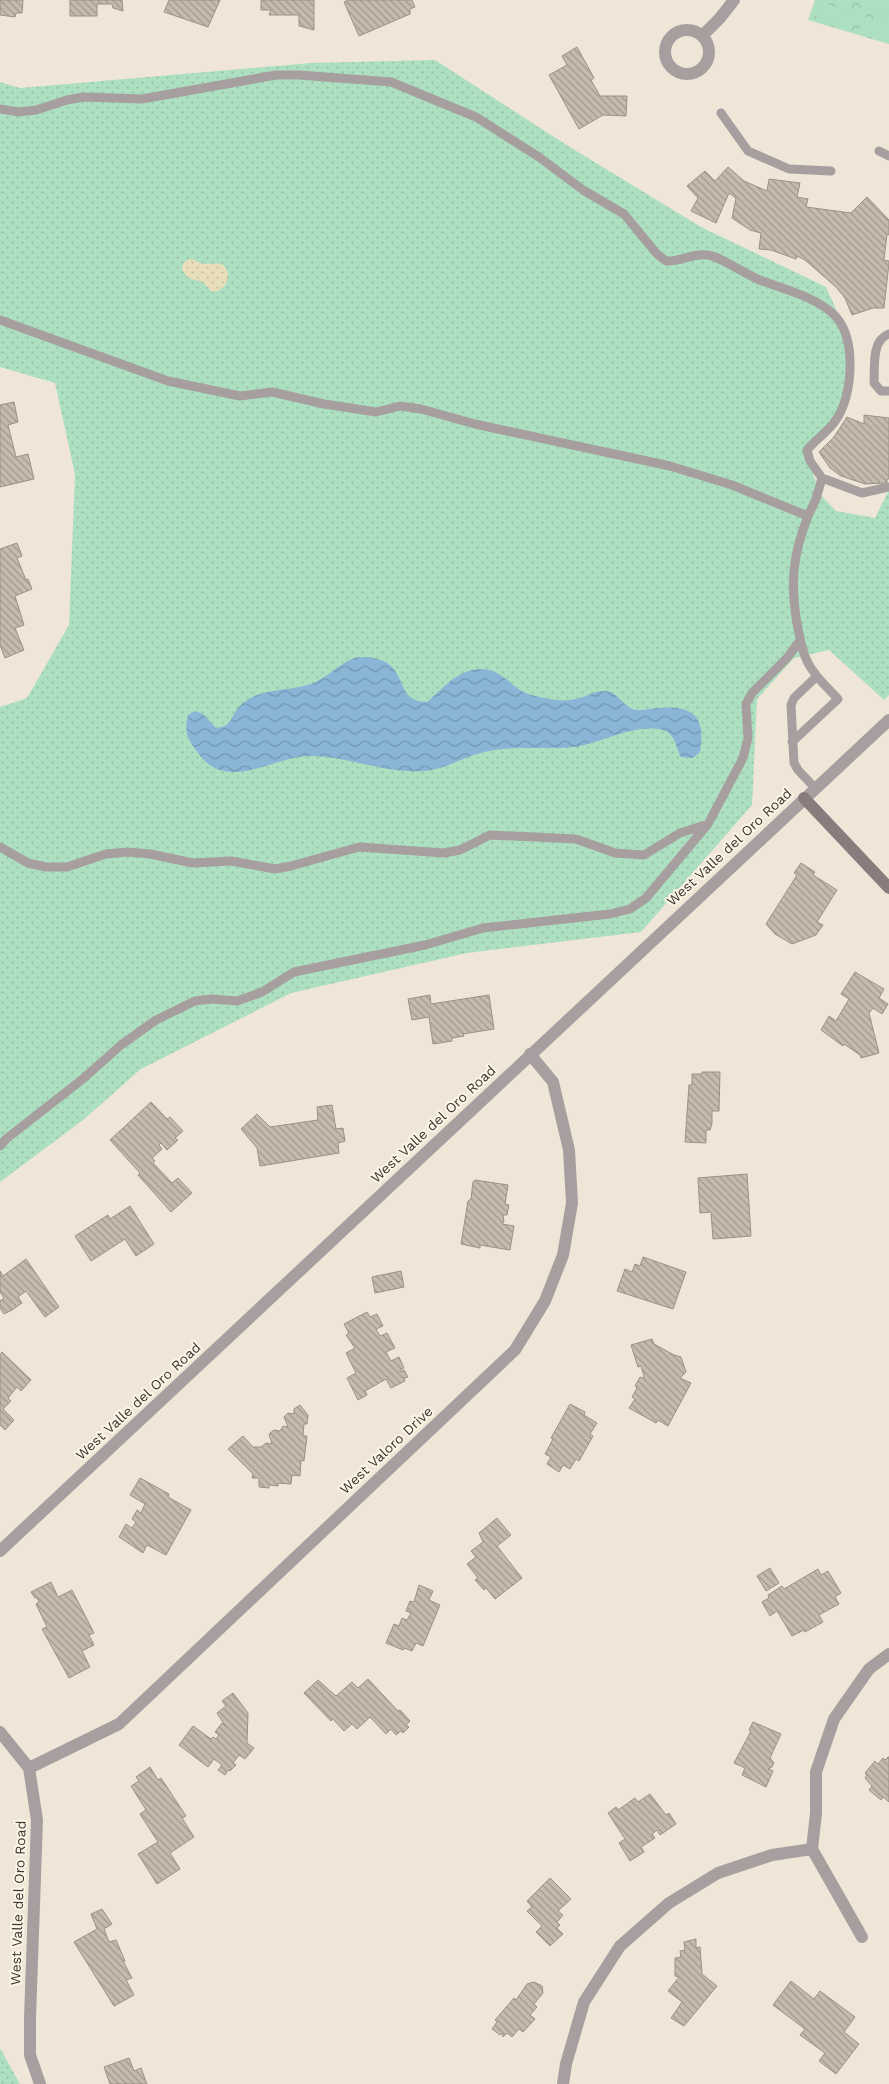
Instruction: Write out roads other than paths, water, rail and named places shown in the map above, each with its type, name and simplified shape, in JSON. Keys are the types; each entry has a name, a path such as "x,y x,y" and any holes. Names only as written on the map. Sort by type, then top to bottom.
{"street":[{"path":"702,36 734,0"},
{"name":"West Valle del Oro Road","path":"0,1551 889,720"},
{"path":"804,798 889,888"},
{"name":"West Valoro Drive","path":"29,1768 119,1724 515,1350 545,1302 563,1255 572,1203 569,1150 553,1082 530,1054"},
{"path":"862,1937 812,1848 816,1813 816,1772 834,1719 869,1669 889,1654"},
{"path":"0,1732 29,1768"},
{"name":"West Valle del Oro Road","path":"29,1768 37,1820 30,2055 40,2084"},
{"path":"563,2084 566,2064 584,2002 620,1946 669,1903 718,1873 772,1856 812,1848"}],"lane":[{"path":"0,109 19,112 36,110 84,97 142,99 276,75 298,75 391,82 476,117 539,157 583,190 624,214 656,254 666,261 686,259 697,254 709,255 746,275 807,298 824,307 838,318 848,341 851,362 850,381 846,399 837,419 807,450 810,461 822,478 862,494 889,487"},
{"path":"721,113 748,151 790,168 831,171"},
{"path":"879,151 889,156"},
{"path":"0,320 168,381 240,396 272,392 324,404 376,412 400,406 421,409 475,424 670,466 732,485 808,516"},
{"path":"889,334 884,336 877,344 874,383 882,391 889,391"},
{"path":"792,742 838,699 808,664 799,642 793,596 793,571 799,539 816,499 822,478"},
{"path":"0,1146 84,1078 121,1045 156,1020 195,1001 212,999 237,1001 262,992 294,972 425,945 483,928 610,914 630,910 646,898 708,824 743,758 748,738 746,704 752,693 787,658 799,642"},
{"path":"815,788 794,763 792,702 817,676"},
{"path":"0,847 28,863 46,868 67,867 106,854 127,852 150,854 193,863 231,861 275,869 358,847 444,853 460,850 490,835 576,839 615,853 644,855 680,833 708,824"}],"water":[{"path":"369,657 389,664 395,671 407,694 418,701 427,702 458,676 465,672 481,669 497,673 523,692 549,699 572,700 598,691 605,691 614,694 632,709 681,709 695,716 699,722 701,730 700,752 693,758 681,757 670,734 663,730 641,729 574,747 517,748 484,752 438,768 423,771 395,770 338,759 310,756 236,772 223,771 210,765 198,753 189,739 186,726 188,715 196,711 204,715 216,728 222,727 229,723 238,708 249,699 266,692 311,684 354,658"}]}
